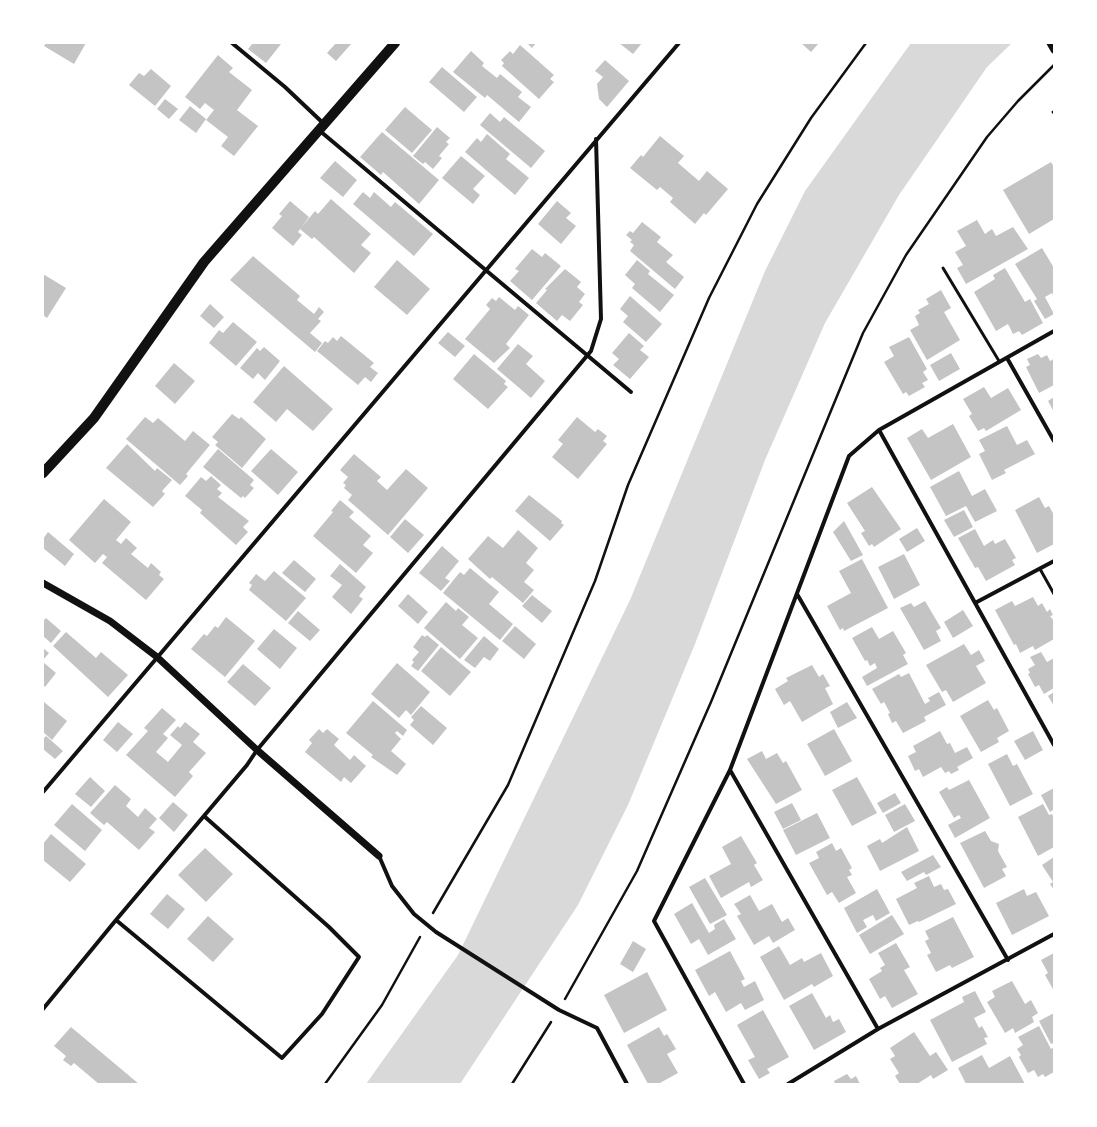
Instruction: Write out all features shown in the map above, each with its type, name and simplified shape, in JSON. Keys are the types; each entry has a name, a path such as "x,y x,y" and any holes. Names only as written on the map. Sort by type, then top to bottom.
{"main road":[{"path":"43,473 94,418 204,262 323,128 395,43"}],"street":[{"path":"232,43 285,87 323,128 485,270 631,392"},
{"path":"43,792 679,43"},
{"path":"1050,43 1054,50"},
{"path":"43,1009 247,765 257,750 591,351 601,319 596,139"},
{"path":"744,1084 654,921 730,770 849,456 879,430 1054,331"},
{"path":"1007,358 1054,441"},
{"path":"879,430 1054,745"},
{"path":"975,603 1054,561"},
{"path":"43,583 110,621 157,657 257,750 379,856 392,886 414,914 436,932 559,1010 597,1028 627,1084"},
{"path":"797,594 1008,960"},
{"path":"730,770 878,1029"},
{"path":"116,920 282,1058 322,1014 359,957 329,927 204,816"},
{"path":"788,1084 878,1029 1054,934"}],"lane":[{"path":"943,268 999,361"},
{"path":"1040,569 1054,594"}],"path":[{"path":"325,1084 382,1005 427,924 508,785 595,581 628,485 709,298 762,197 811,118 866,43"},
{"path":"512,1084 559,1010 637,871 711,702 863,333 906,255 987,137 1018,101 1054,65"}],"shaded area":[{"path":"911,43 1012,43 987,67 899,195 825,323 765,460 695,644 628,805 578,905 460,1084 366,1084 458,955 630,600 765,271 805,191"}],"building":[{"path":"46,43 86,43 74,64 44,46"},
{"path":"253,43 281,44 266,63 248,49"},
{"path":"336,43 352,43 336,61 327,53"},
{"path":"527,43 536,43 532,48"},
{"path":"619,43 642,43 633,54"},
{"path":"801,43 819,43 811,52"},
{"path":"520,45 554,75 550,79 554,82 539,99 502,66 504,63 501,60 510,51 513,54"},
{"path":"471,51 484,63 482,66 497,78 500,74 522,92 518,97 531,107 519,122 487,95 485,98 453,72"},
{"path":"218,55 233,68 229,72 252,90 237,110 258,126 234,156 221,146 228,137 206,120 214,110 205,103 200,109 185,97"},
{"path":"605,60 629,81 607,107 599,99 597,84 603,77 595,71"},
{"path":"442,67 477,97 464,112 429,82"},
{"path":"151,69 171,86 155,106 129,85 139,73 144,76"},
{"path":"165,99 178,109 169,119 157,109"},
{"path":"190,106 206,119 196,133 179,120"},
{"path":"405,107 432,130 412,153 385,130"},
{"path":"490,113 500,122 504,117 545,151 531,168 480,125"},
{"path":"437,127 450,138 446,142 449,144 439,156 442,158 433,169 425,162 423,164 413,156"},
{"path":"382,132 439,180 419,204 383,172 381,175 360,157"},
{"path":"487,134 510,154 506,159 529,178 515,195 465,152 477,138 481,142"},
{"path":"660,136 684,156 678,163 699,181 707,171 728,189 706,215 704,213 695,224 670,202 673,198 660,187 657,190 630,168 641,155 643,157"},
{"path":"461,156 485,176 473,189 480,195 473,204 442,178"},
{"path":"335,161 357,180 343,197 320,178"},
{"path":"1051,162 1054,167 1054,219 1029,234 1003,190"},
{"path":"363,192 370,198 374,192 391,207 395,202 433,234 414,256 353,204"},
{"path":"331,199 371,234 361,245 371,253 354,273 314,237 312,239 300,229 315,211 318,214"},
{"path":"290,201 309,217 298,232 302,235 293,246 272,228 282,216 279,214"},
{"path":"557,201 571,213 566,218 576,226 561,244 538,224"},
{"path":"977,220 985,234 992,229 996,236 1013,227 1028,249 966,284 957,268 963,265 955,252 966,246 957,231"},
{"path":"642,222 661,237 657,242 673,255 666,262 684,277 675,289 630,251 634,245 630,242 632,240 626,235 630,231 633,233"},
{"path":"1042,248 1054,268 1054,297 1052,293 1045,297 1054,314 1045,319 1034,301 1037,299 1015,264"},
{"path":"532,249 542,257 545,253 561,266 532,300 510,281 519,271 515,269"},
{"path":"253,256 300,296 297,300 314,314 319,307 324,312 318,319 321,321 310,333 322,343 315,352 230,280"},
{"path":"397,260 430,289 407,315 374,287"},
{"path":"637,260 650,271 648,274 674,295 660,312 632,288 635,284 625,275"},
{"path":"1005,268 1025,302 1030,299 1043,323 1022,335 1019,331 1013,334 1008,324 996,331 974,292 995,279 993,275"},
{"path":"565,269 581,282 577,287 585,294 579,302 583,305 570,321 562,315 557,321 536,303 547,290 545,289"},
{"path":"43,274 66,288 47,318 43,315"},
{"path":"941,290 951,308 944,312 960,340 927,360 910,330 919,325 915,316 920,313 918,310 929,304 926,299"},
{"path":"630,296 662,324 646,342 623,322 628,316 620,309"},
{"path":"499,297 515,310 518,306 529,315 506,344 510,348 494,363 465,339 490,309 486,305 492,298 496,301"},
{"path":"210,304 224,317 214,328 200,316"},
{"path":"233,322 257,342 236,366 209,343 219,330 223,333"},
{"path":"448,332 465,346 455,357 438,343"},
{"path":"629,333 644,346 640,350 649,357 630,379 613,365 619,359 612,353"},
{"path":"341,336 374,363 370,367 378,373 371,382 365,377 358,385 317,351 325,341 328,343 333,337 337,341"},
{"path":"909,337 927,369 923,372 928,380 922,383 925,387 909,396 906,392 903,394 884,362 894,356 889,347"},
{"path":"518,344 533,356 526,364 545,381 531,398 497,369"},
{"path":"264,347 280,361 265,380 258,373 253,379 240,368 257,348 260,351"},
{"path":"951,353 960,369 939,381 930,365"},
{"path":"474,354 506,381 504,384 508,387 488,409 453,379"},
{"path":"1038,354 1041,358 1047,355 1050,361 1054,359 1054,385 1039,393 1026,367 1030,365 1027,359"},
{"path":"174,363 195,381 175,404 155,386"},
{"path":"284,366 333,409 313,431 287,409 276,422 253,402"},
{"path":"984,387 991,398 1008,388 1021,410 986,431 984,428 978,431 969,416 972,414 963,399"},
{"path":"1054,397 1054,412 1048,401"},
{"path":"232,414 239,419 241,417 266,439 242,468 215,445 218,442 212,437"},
{"path":"145,417 153,423 158,418 185,441 193,431 210,445 186,474 188,476 180,485 126,439"},
{"path":"577,417 595,432 598,429 607,436 603,441 607,444 578,479 552,457 563,444 558,440"},
{"path":"953,424 971,457 931,480 907,438 922,429 928,438"},
{"path":"1007,426 1017,445 1027,440 1035,454 1004,470 1006,473 992,480 979,454 985,451 979,440"},
{"path":"127,444 155,471 157,468 172,480 162,491 165,494 153,507 106,468"},
{"path":"218,449 254,480 250,485 254,488 245,498 243,496 241,498 203,467"},
{"path":"271,449 298,472 278,495 251,471"},
{"path":"354,454 381,477 377,481 387,490 406,469 428,488 388,535 348,500 352,495 344,488 346,485 343,483 348,477 340,470"},
{"path":"959,471 972,496 985,489 997,511 975,522 966,506 946,516 930,487"},
{"path":"211,476 221,485 217,489 222,493 218,497 249,521 243,527 248,532 236,545 200,513 202,510 185,496 201,477 206,481"},
{"path":"872,487 901,529 874,547 872,544 869,546 861,533 865,531 847,503"},
{"path":"529,495 562,521 561,523 564,525 550,541 515,511"},
{"path":"1039,497 1045,508 1049,506 1054,515 1054,544 1037,553 1015,510"},
{"path":"104,499 131,522 116,540 121,544 126,538 137,548 131,554 148,568 151,563 161,572 159,575 164,579 146,600 102,563 107,557 103,554 95,563 69,540"},
{"path":"340,500 354,512 349,517 371,536 363,545 373,553 356,573 313,536 333,512 331,511"},
{"path":"964,510 973,527 954,537 944,520"},
{"path":"405,519 424,535 408,553 390,537"},
{"path":"844,521 863,555 851,561 833,532"},
{"path":"917,528 925,541 907,552 899,539"},
{"path":"975,529 984,546 993,540 995,544 1005,539 1016,558 1012,560 1015,565 986,581 978,567 975,568 958,538"},
{"path":"518,530 538,548 526,563 534,570 524,582 534,590 523,603 492,577 490,579 468,559 488,536 503,548"},
{"path":"48,532 74,554 65,566 43,548 43,539"},
{"path":"442,546 459,561 445,578 450,581 441,591 419,573"},
{"path":"904,554 920,585 894,599 878,567"},
{"path":"862,559 888,608 844,631 843,628 840,630 827,606 851,593 839,571"},
{"path":"294,560 316,579 305,592 282,573"},
{"path":"340,564 366,587 359,596 363,599 351,614 332,597 342,585 330,576"},
{"path":"470,568 499,592 489,604 513,624 500,640 443,593 460,572 464,575"},
{"path":"274,571 306,598 286,621 249,590 252,585 249,583 256,574 265,581"},
{"path":"408,594 428,612 418,624 398,606"},
{"path":"532,595 552,611 542,623 522,606"},
{"path":"1033,597 1038,606 1042,603 1047,612 1050,609 1053,615 1050,616 1054,621 1054,639 1035,650 1033,646 1020,653 995,610 1012,601 1015,606"},
{"path":"925,601 941,628 936,631 941,641 924,650 900,608 911,603 914,607"},
{"path":"446,602 456,611 458,608 469,617 462,625 478,638 460,659 424,628"},
{"path":"963,610 973,626 953,638 944,622"},
{"path":"298,611 320,630 310,641 288,623"},
{"path":"226,617 255,641 225,677 191,649 204,634 207,636 215,626 218,628"},
{"path":"46,618 61,631 51,643 43,636 43,621"},
{"path":"515,626 536,644 524,659 502,641"},
{"path":"872,627 879,639 893,631 906,653 903,655 908,664 867,686 862,677 877,668 875,663 870,666 867,660 865,661 852,638"},
{"path":"274,629 297,648 280,669 257,649"},
{"path":"66,632 96,658 101,652 128,675 108,697 53,646"},
{"path":"422,635 425,637 427,635 439,645 418,671 411,666 414,662 412,660 419,652 413,647"},
{"path":"484,636 499,649 490,661 484,657 475,668 464,660"},
{"path":"964,644 971,655 979,650 985,661 976,666 986,683 953,702 946,690 942,692 926,665"},
{"path":"441,647 471,672 450,696 421,671"},
{"path":"43,648 49,653 43,660"},
{"path":"1041,652 1047,662 1054,658 1054,688 1044,694 1039,685 1035,687 1028,674 1030,673 1028,669 1035,665 1030,657"},
{"path":"43,662 56,673 45,687 43,685"},
{"path":"397,663 430,692 411,715 406,710 399,718 371,694"},
{"path":"243,664 271,688 255,706 227,682"},
{"path":"812,665 819,677 823,674 830,686 825,688 833,704 802,722 790,701 784,705 775,689 788,681 786,678"},
{"path":"909,673 925,704 930,701 928,698 939,692 946,705 924,717 926,721 903,733 896,721 892,723 888,714 890,713 884,702 881,704 872,689 899,674 901,677"},
{"path":"1054,692 1054,706 1048,696"},
{"path":"988,700 994,710 997,708 1009,731 997,738 999,742 981,752 960,716"},
{"path":"373,701 407,730 403,736 397,731 395,733 401,739 391,751 406,764 397,775 371,757 373,755 346,733"},
{"path":"44,702 67,721 52,740 43,732"},
{"path":"847,702 857,718 838,728 830,712"},
{"path":"421,706 447,728 433,745 410,725 414,720 411,717"},
{"path":"162,708 176,720 163,734 168,738 156,752 168,762 182,745 170,735 178,726 180,728 185,722 200,734 193,742 206,753 189,772 193,776 175,797 126,755 148,731 144,728"},
{"path":"118,722 133,734 117,752 103,740"},
{"path":"319,729 323,733 327,729 339,739 334,745 350,760 354,755 366,766 351,783 344,777 341,782 305,752 312,743 309,740"},
{"path":"834,729 852,761 825,776 807,744"},
{"path":"940,731 947,744 950,743 955,753 967,747 973,758 957,767 959,770 951,774 949,771 945,773 941,767 923,777 919,769 915,771 908,756 916,752 913,746"},
{"path":"1033,731 1043,750 1025,760 1014,741"},
{"path":"46,736 63,751 55,759 43,749 43,739"},
{"path":"762,751 766,759 777,753 783,763 786,761 802,790 776,804 747,759"},
{"path":"1007,754 1013,766 1017,764 1033,794 1010,806 988,764"},
{"path":"90,777 105,791 91,807 75,794"},
{"path":"857,777 877,813 852,826 832,790"},
{"path":"969,780 990,818 955,838 948,825 961,818 959,815 954,818 939,792 947,787 949,790"},
{"path":"115,785 131,799 126,806 138,817 145,808 157,819 149,828 155,832 139,850 107,822 104,825 90,813"},
{"path":"1054,788 1054,809 1050,812 1041,795"},
{"path":"895,793 901,803 883,813 877,803"},
{"path":"173,802 188,815 174,832 159,818"},
{"path":"792,803 801,820 783,829 774,812"},
{"path":"72,804 102,830 85,851 54,825"},
{"path":"905,804 915,821 894,832 885,815"},
{"path":"1043,804 1049,815 1052,814 1054,818 1054,847 1038,856 1018,817"},
{"path":"817,813 830,838 796,855 783,830"},
{"path":"907,827 919,851 880,871 867,846 880,839 882,843"},
{"path":"985,831 991,841 999,844 998,851 1007,867 1002,869 1006,876 984,888 960,843"},
{"path":"51,834 86,864 70,882 43,860 43,844"},
{"path":"741,836 757,863 754,865 763,880 751,887 749,882 721,898 709,876 731,864 722,847"},
{"path":"832,843 836,851 841,848 852,868 849,870 852,875 847,877 856,893 839,903 832,892 827,895 809,863 819,858 816,852"},
{"path":"205,848 233,874 206,902 178,875"},
{"path":"933,855 941,867 926,875 924,872 907,881 901,872"},
{"path":"1054,857 1054,890 1050,884 1053,882 1042,865"},
{"path":"929,876 934,887 941,884 944,890 948,889 956,904 919,922 918,921 909,925 896,899 917,888 914,883"},
{"path":"705,878 727,915 710,924 689,887"},
{"path":"877,889 890,913 876,921 873,915 863,920 867,927 857,933 844,908"},
{"path":"1024,889 1027,896 1036,892 1049,916 1012,935 996,903"},
{"path":"167,894 185,909 168,929 150,914"},
{"path":"750,895 759,911 772,904 782,922 788,918 795,930 773,943 769,936 754,945 737,916 741,914 734,904"},
{"path":"692,903 709,933 715,929 714,925 724,919 736,939 708,955 699,939 691,944 674,914"},
{"path":"892,915 904,934 870,954 859,935"},
{"path":"208,916 234,939 213,962 187,939"},
{"path":"953,917 974,957 952,968 950,965 936,972 927,955 931,953 925,941 929,939 925,931"},
{"path":"633,941 646,949 633,972 620,964"},
{"path":"896,943 910,967 904,970 918,994 892,1008 885,996 880,999 869,979 882,971 880,968 885,965 878,953"},
{"path":"779,946 790,965 802,958 804,962 821,953 833,976 814,987 812,984 784,1000 760,957"},
{"path":"730,951 745,979 741,981 744,987 755,981 764,1000 745,1010 741,1003 726,1012 715,992 709,996 695,970"},
{"path":"1054,953 1054,991 1045,975 1048,973 1041,960"},
{"path":"647,972 667,1010 624,1033 604,995"},
{"path":"1012,981 1025,1004 1031,1000 1038,1013 1032,1017 1034,1022 1015,1033 1013,1028 1005,1033 987,1002 995,997 992,991"},
{"path":"975,991 986,1012 974,1018 979,1028 982,1026 988,1037 984,1038 987,1044 952,1062 930,1020 964,1002 962,997"},
{"path":"812,993 826,1018 830,1015 833,1022 839,1019 846,1032 814,1050 789,1006"},
{"path":"763,1010 789,1057 767,1069 770,1073 759,1079 748,1060 755,1057 737,1025"},
{"path":"1054,1013 1054,1043 1051,1044 1039,1021"},
{"path":"1039,1026 1051,1049 1054,1047 1054,1072 1045,1077 1043,1074 1038,1077 1034,1070 1028,1073 1019,1057 1021,1055 1017,1049 1023,1045 1018,1037"},
{"path":"71,1027 139,1084 99,1084 74,1063 71,1066 63,1060 66,1056 54,1046"},
{"path":"659,1027 664,1036 667,1034 676,1049 667,1054 678,1073 658,1084 648,1084 627,1045"},
{"path":"914,1032 930,1056 936,1052 948,1070 933,1079 931,1075 917,1084 900,1084 895,1076 899,1073 890,1059 895,1056 890,1048"},
{"path":"982,1055 989,1068 1010,1056 1025,1084 966,1084 958,1068"},
{"path":"847,1074 851,1079 856,1076 860,1084 835,1084 834,1081"}]}
